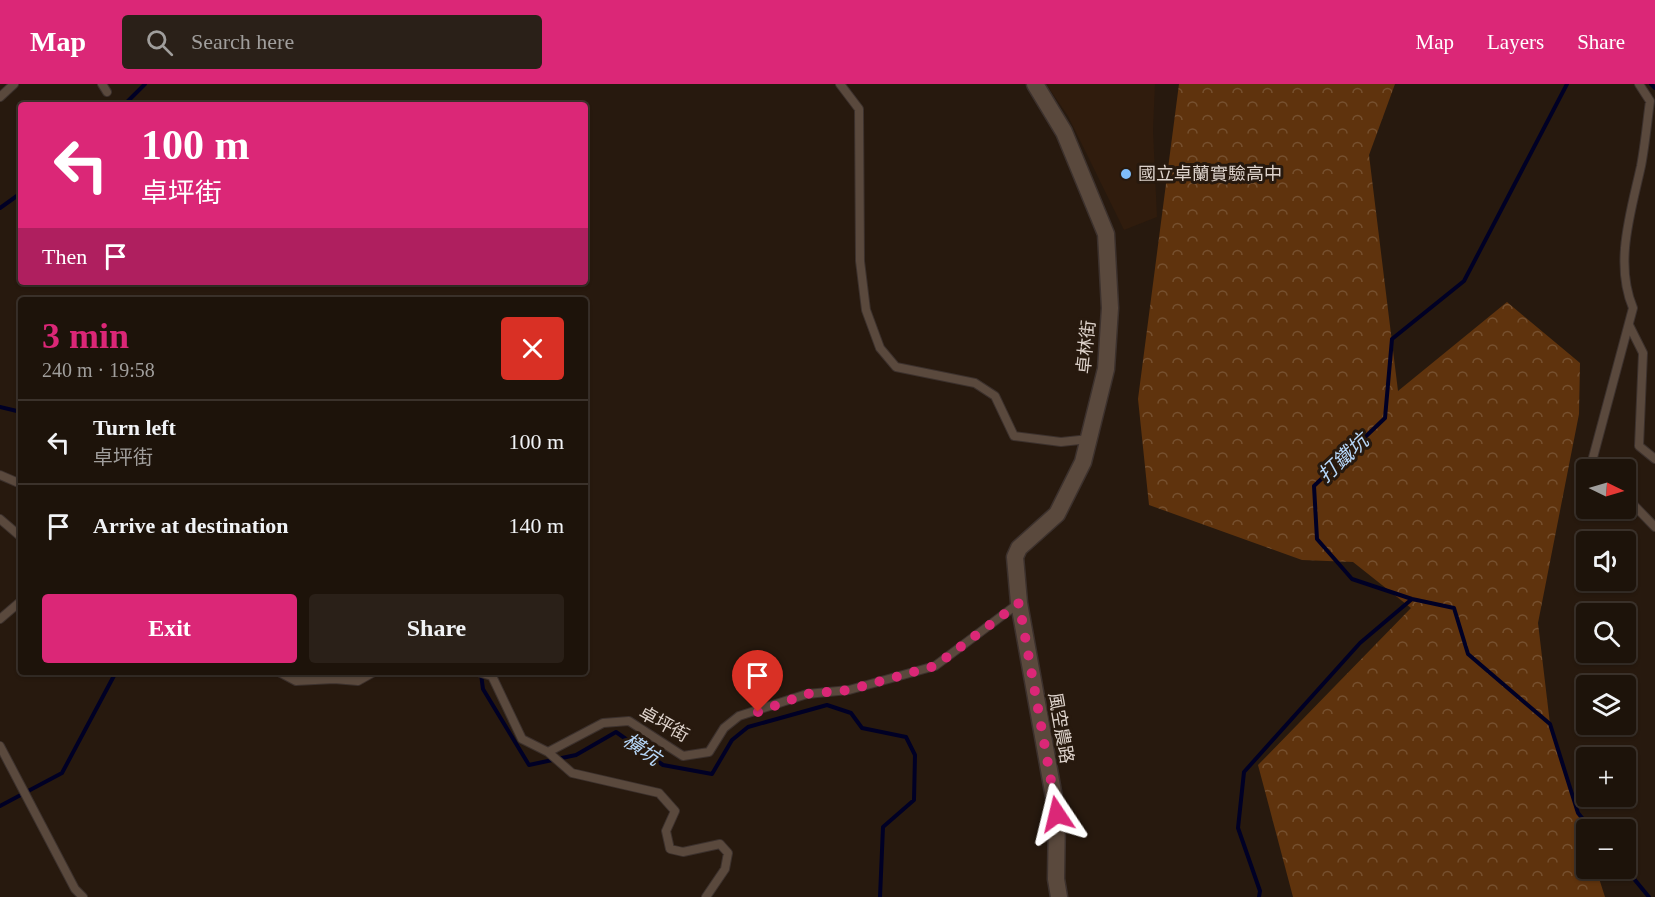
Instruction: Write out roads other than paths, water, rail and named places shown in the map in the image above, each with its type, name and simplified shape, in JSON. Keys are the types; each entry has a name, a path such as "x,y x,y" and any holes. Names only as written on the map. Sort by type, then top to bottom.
{"street":[{"name":"卓林街","path":"1019,603 1015,556 1019,548 1058,514 1083,462 1106,369 1110,308 1106,234 1064,132 1035,84"},
{"name":"風空農路","path":"1019,603 1057,814 1056,879 1059,897"}],"lane":[{"path":"0,97 14,84"},
{"path":"840,84 859,109 860,261 866,310 880,348 896,367 975,383 995,396 1014,436 1061,442 1089,439"},
{"path":"1593,459 1633,308 1625,290 1626,233 1653,101 1639,84"},
{"path":"1629,325 1643,353 1639,446 1655,459"},
{"path":"0,475 18,483"},
{"path":"1636,507 1655,527"},
{"path":"0,519 18,534"},
{"name":"卓坪街","path":"548,752 603,723 629,721 683,756 709,752 724,728 739,716 807,694 849,690 935,666 1019,603"},
{"path":"0,619 18,604"},
{"path":"285,675 296,681 334,679 358,681 369,675"},
{"path":"488,675 492,676 522,739 548,752 572,773 659,793 675,811 666,831 670,849 683,852 720,844 728,853 725,869 706,897"},
{"path":"0,746 75,888 83,897"}],"waterway":[{"name":"橫坑","path":"127,102 145,84"},
{"name":"打鐵坑","path":"1567,84 1464,281 1392,339 1385,418 1314,486 1317,539 1352,579 1412,599 1454,608 1468,654 1550,724 1578,813 1583,819"},
{"path":"1651,84 1655,88"},
{"name":"橫坑","path":"0,208 18,195"},
{"name":"橫坑","path":"0,407 18,411"},
{"path":"1259,897 1260,891 1238,828 1244,772 1360,643 1412,599"},
{"path":"0,806 62,773 114,675"},
{"name":"橫坑","path":"481,675 483,689 529,765 576,755 616,732 663,765 712,774 732,740 748,727 827,705 851,713 862,728 906,737 915,755 914,800 883,827 880,897"},
{"name":"打鐵坑","path":"1634,879 1649,897"}],"place":[{"name":"國立卓蘭實驗高中","path":"1126,174"}]}
